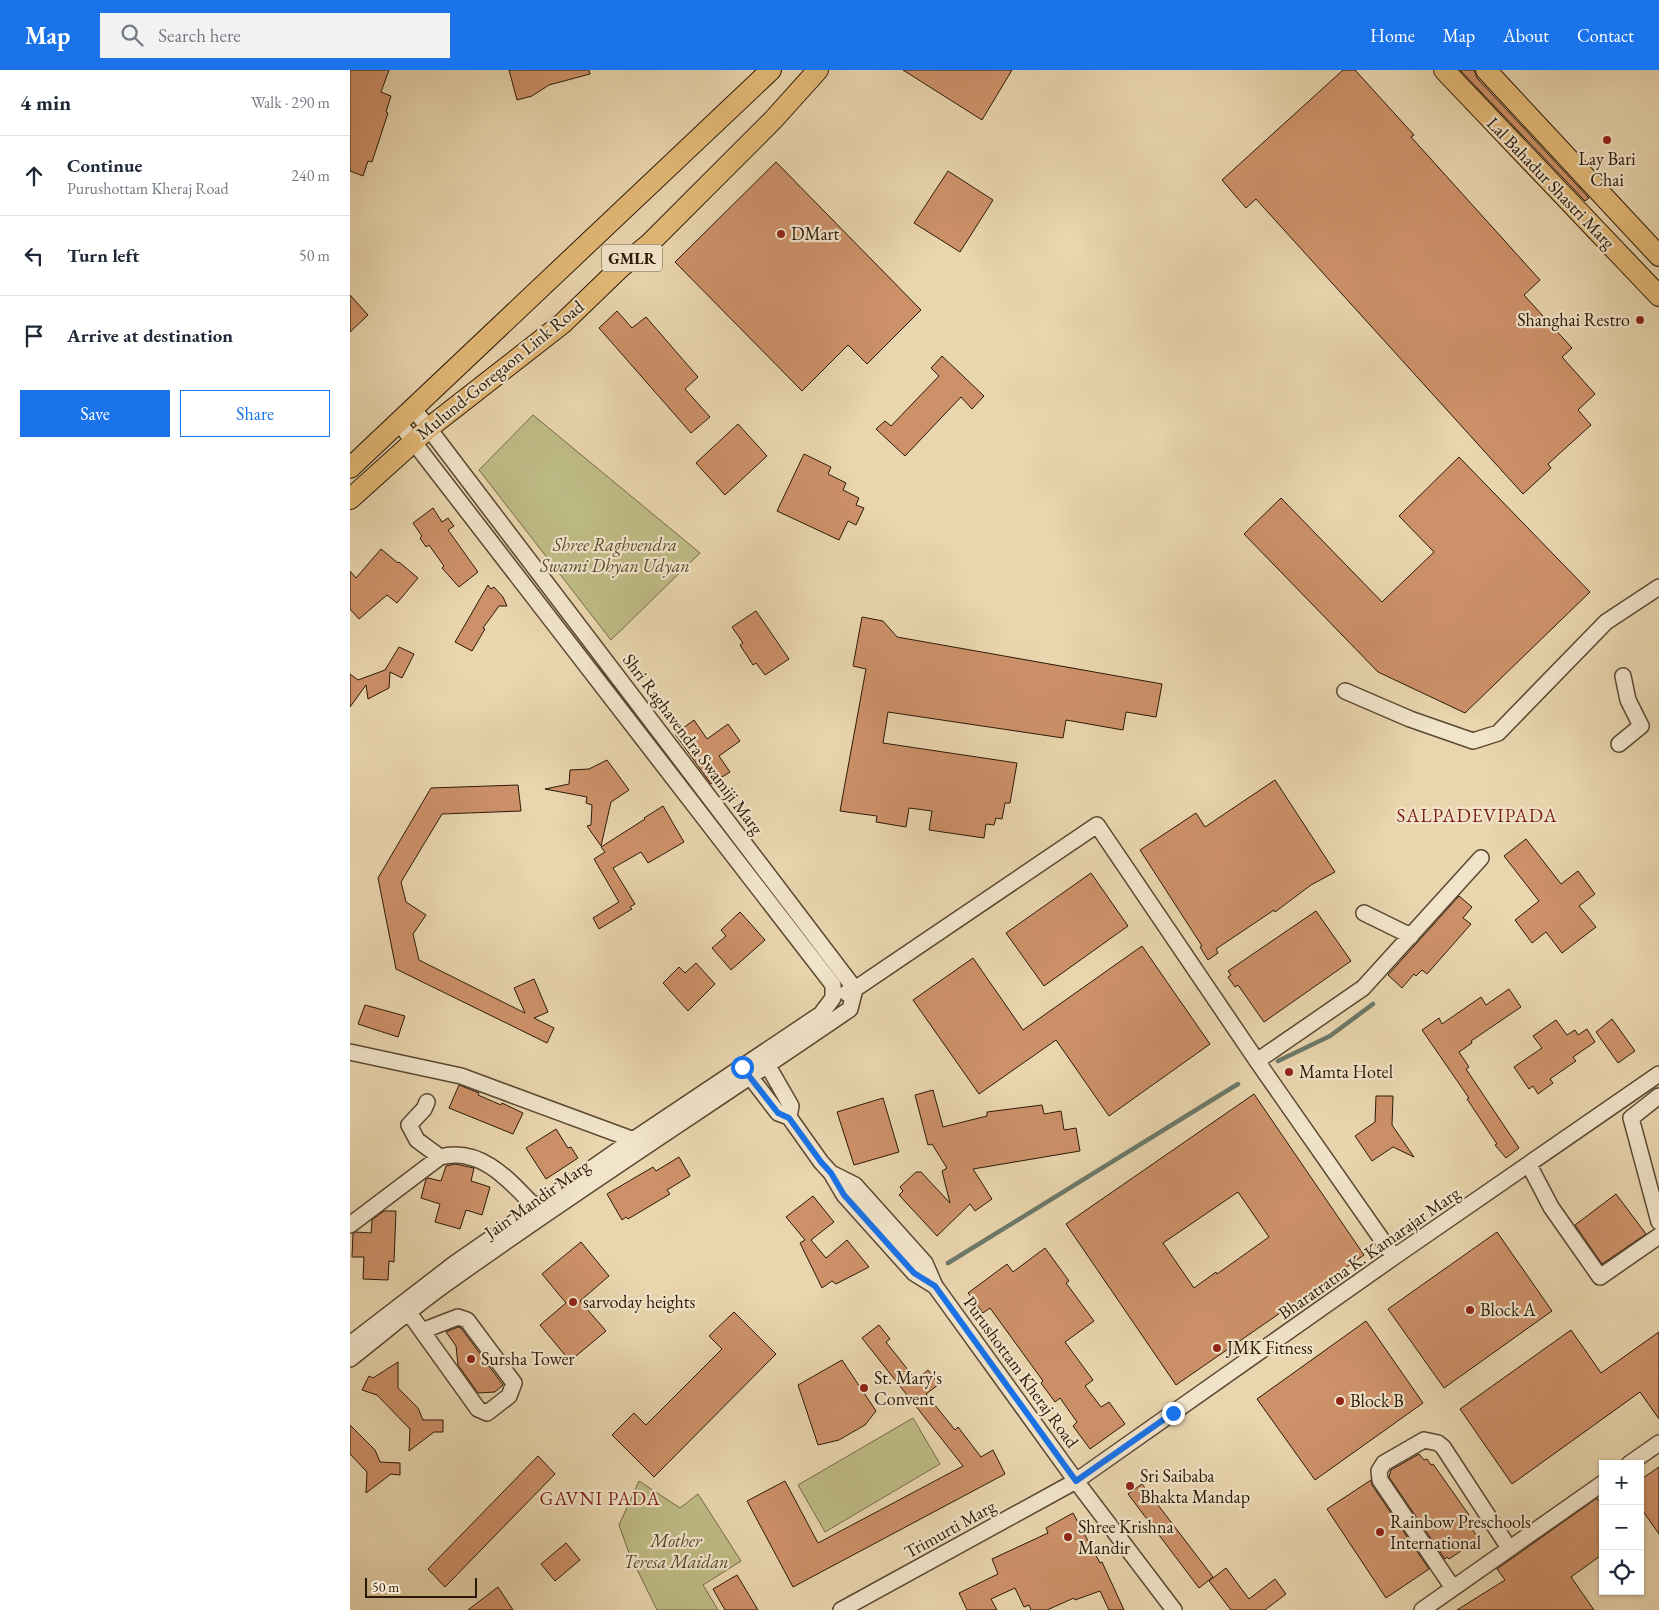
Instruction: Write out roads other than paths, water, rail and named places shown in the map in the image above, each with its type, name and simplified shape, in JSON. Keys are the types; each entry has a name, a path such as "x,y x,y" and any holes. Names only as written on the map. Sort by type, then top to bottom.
{"main road":[{"name":"Mulund-Goregaon Link Road","path":"350,468 771,70"},
{"name":"Mulund-Goregaon Link Road","path":"350,499 430,427 563,323 620,268 649,244 773,120 818,70"},
{"name":"Lal Bahadur Shastri Marg","path":"1444,70 1659,296"},
{"name":"Lal Bahadur Shastri Marg","path":"1486,70 1659,256"}],"street":[{"name":"Shri Raghavendra Swamiji Marg","path":"414,408 855,989"},
{"name":"Shri Raghavendra Swamiji Marg","path":"399,423 833,985 833,998"},
{"path":"502,557 518,544"},
{"path":"515,574 531,560"},
{"path":"1345,692 1410,719 1473,741 1498,733 1606,622 1659,587"},
{"path":"590,671 605,659"},
{"path":"1618,744 1642,726 1628,700 1623,676"},
{"path":"656,756 670,744"},
{"path":"717,834 730,824"},
{"path":"812,1028 833,998 855,989 1097,824 1257,1061 1394,1257"},
{"path":"1257,1061 1363,988 1481,858"},
{"path":"764,896 777,886"},
{"path":"1364,913 1410,936"},
{"path":"746,1072 812,1028 850,1009 855,989"},
{"path":"350,1052 461,1076 634,1140"},
{"path":"764,1060 791,1106 789,1118"},
{"name":"Jain Mandir Marg","path":"350,1344 405,1308 458,1268 590,1177 746,1072"},
{"name":"Purushottam Kheraj Road","path":"746,1072 778,1113 789,1118 831,1173 844,1195 880,1236 914,1273 935,1286"},
{"name":"Bharatratna K. Kamarajar Marg","path":"1076,1481 1394,1257 1659,1074"},
{"path":"1659,1096 1630,1118 1659,1222"},
{"path":"427,1102 424,1109 409,1125 417,1140 440,1157"},
{"name":"Jain Mandir Marg","path":"590,1177 634,1140 655,1133"},
{"path":"350,1225 440,1157 453,1154 468,1156 486,1163 500,1172 536,1207"},
{"path":"1529,1165 1551,1208 1600,1277 1659,1236"},
{"name":"Purushottam Kheraj Road","path":"831,1173 855,1185 926,1263 935,1286 1076,1481 1174,1610"},
{"name":"Jain Mandir Marg","path":"510,1233 536,1207 557,1200"},
{"path":"880,1236 892,1225"},
{"path":"405,1308 478,1409 487,1413 510,1396 514,1383 467,1320 458,1317 422,1331"},
{"name":"Jain Mandir Marg","path":"350,1359 405,1308"},
{"path":"1454,1588 1380,1480 1379,1471 1384,1463 1424,1440 1438,1443 1443,1447 1509,1548"},
{"path":"1636,1460 1659,1443"},
{"name":"Trimurti Marg","path":"841,1610 1076,1481"},
{"path":"1422,1610 1599,1486"}],"waterway":[{"path":"1278,1061 1330,1036 1373,1004"},
{"path":"948,1263 1238,1084"}],"place":[{"name":"Lay Bari Chai","path":"1607,140"},
{"name":"DMart","path":"781,234"},
{"name":"Shanghai Restro","path":"1640,320"},
{"name":"Mamta Hotel","path":"1289,1072"},
{"name":"sarvoday heights","path":"573,1302"},
{"name":"Block A","path":"1470,1310"},
{"name":"JMK Fitness","path":"1217,1348"},
{"name":"Sursha Tower","path":"471,1359"},
{"name":"St. Mary's Convent","path":"864,1388"},
{"name":"Block B","path":"1340,1401"},
{"name":"Sri Saibaba Bhakta Mandap","path":"1130,1486"},
{"name":"Rainbow Preschools International","path":"1380,1532"},
{"name":"Shree Krishna Mandir","path":"1068,1537"}],"district":[{"name":"SALPADEVIPADA","path":"1477,815"},
{"name":"GAVNI PADA","path":"600,1498"}],"park label":[{"name":"Shree Raghvendra Swami Dhyan Udyan","path":"615,555"},
{"name":"Mother Teresa Maidan","path":"676,1551"}]}
